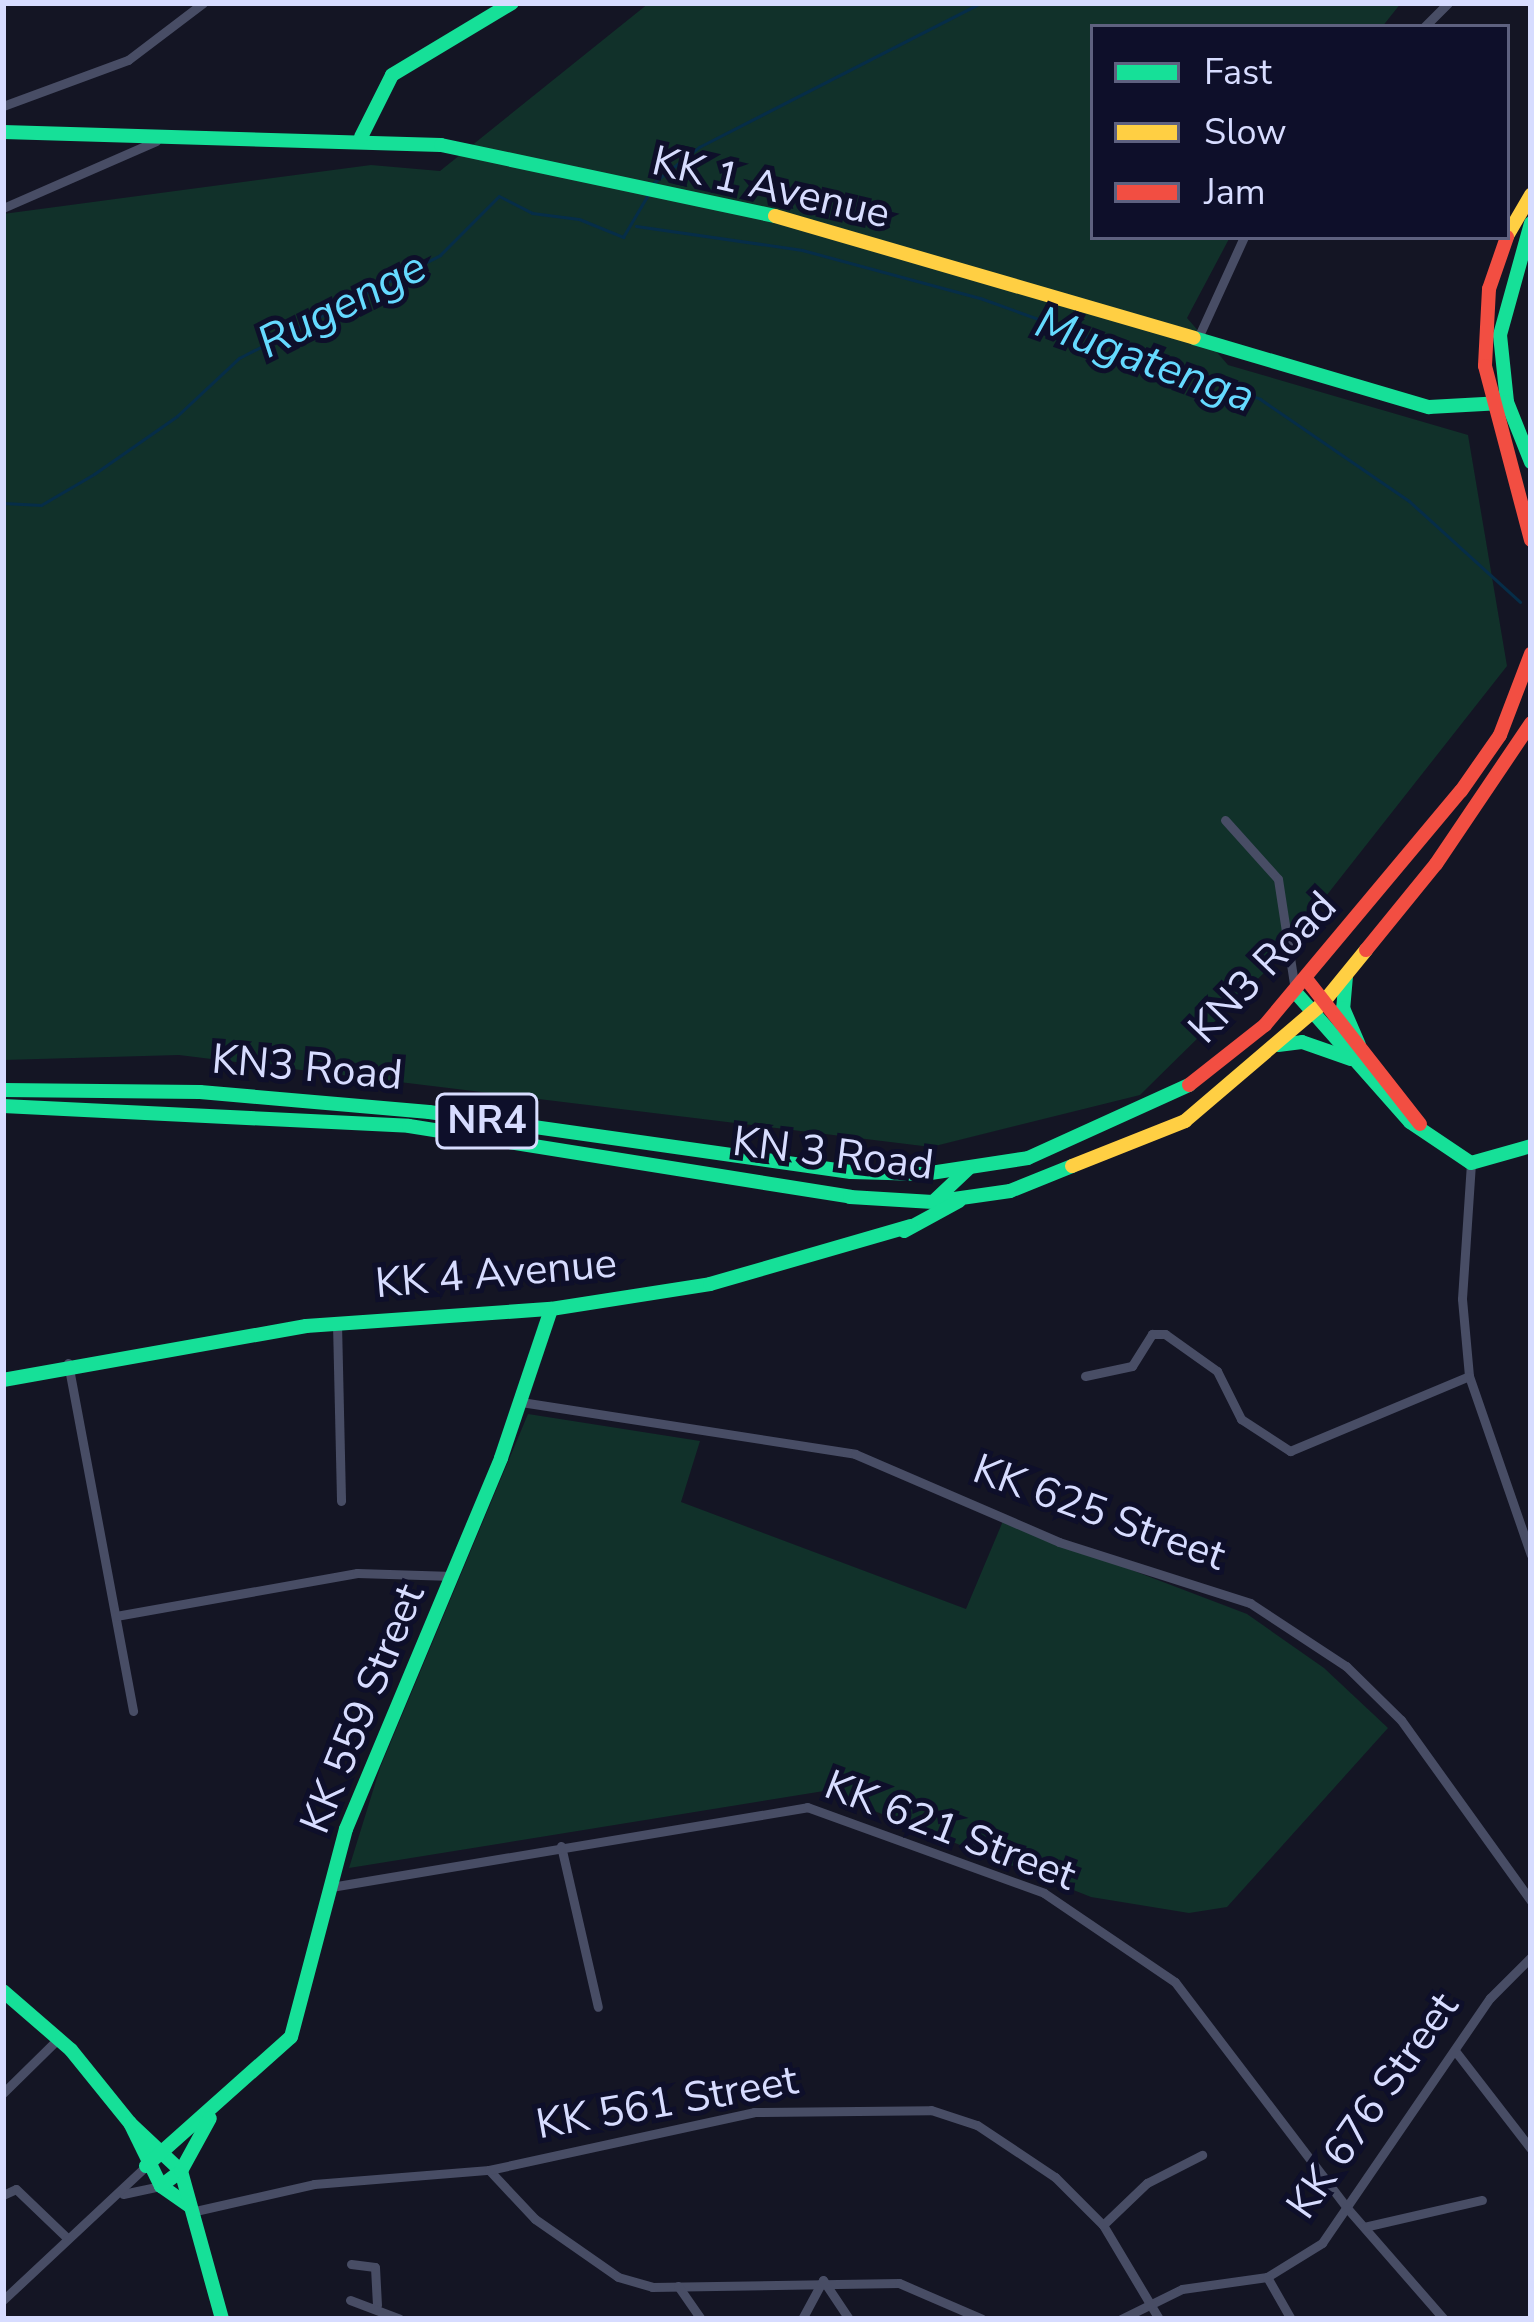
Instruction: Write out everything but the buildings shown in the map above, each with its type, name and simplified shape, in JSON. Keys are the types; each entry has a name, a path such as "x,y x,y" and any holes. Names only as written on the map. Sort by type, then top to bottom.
{"main road":[{"path":"361,137 392,75 512,3"},
{"name":"KK 1 Avenue","path":"3,132 156,141 361,137 441,145 784,218 1429,407 1499,403"},
{"path":"1510,232 1531,195"},
{"path":"1531,223 1504,299 1499,403 1531,462"},
{"path":"1506,240 1485,324 1531,540"},
{"name":"KN3 Road","path":"3,1090 261,1096 850,1172 968,1169 1028,1158 1156,1107 1216,1068 1296,993 1417,848 1500,734 1531,654"},
{"name":"KN 3 Road","path":"3,1106 410,1126 902,1201 959,1201 1082,1166 1185,1121 1278,1045 1322,1004 1473,817 1531,723"},
{"path":"1347,970 1343,1008 1355,1052"},
{"path":"1307,980 1355,1052 1420,1124 1471,1163 1531,1146"},
{"path":"1296,993 1310,1016 1355,1052"},
{"path":"1278,1045 1302,1042 1355,1052"},
{"path":"909,1228 968,1169"},
{"path":"902,1201 909,1228"},
{"name":"KK 4 Avenue","path":"3,1380 68,1363 337,1323 551,1309 710,1284 909,1228 959,1201"},
{"name":"KK 559 Street","path":"146,2166 213,2114 291,2037 346,1829 453,1576 551,1309"},
{"path":"3,1991 58,2038 130,2123 166,2150 182,2170 222,2319"},
{"name":"KK 559 Street","path":"161,2186 182,2170 213,2114"},
{"path":"130,2123 146,2166 161,2186 190,2209"}],"street":[{"path":"3,106 128,61 203,3"},
{"path":"3,208 156,141"},
{"path":"1197,340 1243,240"},
{"path":"1225,820 1278,879 1296,993"},
{"path":"1291,950 1307,980"},
{"path":"1471,1163 1462,1299 1469,1376 1531,1555"},
{"path":"337,1323 341,1501"},
{"path":"1085,1376 1132,1366 1152,1334 1165,1334 1217,1371 1241,1419 1290,1451 1469,1376"},
{"path":"68,1363 133,1711"},
{"name":"KK 625 Street","path":"520,1402 855,1454 1059,1542 1250,1603 1346,1666 1401,1720 1531,1901"},
{"path":"116,1616 357,1574 453,1576"},
{"name":"KK 621 Street","path":"331,1887 807,1807 1044,1893 1175,1982 1347,2208 1443,2318 1456,2319"},
{"path":"561,1846 598,2007"},
{"name":"KK 676 Street","path":"1121,2319 1149,2301 1267,2277 1322,2243 1499,1986 1531,1957"},
{"path":"3,2093 58,2038"},
{"path":"1456,2052 1531,2150"},
{"name":"KK 561 Street","path":"190,2209 314,2184 489,2170 754,2112 932,2110 1014,2146 1103,2224 1159,2319"},
{"path":"1103,2224 1147,2183 1202,2155"},
{"path":"3,2300 66,2237 123,2194 146,2166"},
{"path":"489,2170 535,2219 618,2277 678,2286 824,2280 899,2284 982,2319"},
{"path":"123,2194 161,2186"},
{"path":"3,2195 16,2189 66,2237"},
{"path":"1364,2227 1482,2200"},
{"path":"351,2264 375,2267 377,2305"},
{"path":"1267,2277 1291,2319"},
{"path":"802,2319 824,2280"},
{"path":"824,2280 849,2319"},
{"path":"678,2286 701,2319"},
{"path":"350,2300 377,2305 400,2319"}],"green space":[{"path":"649,3 1401,3 1384,24 1090,24 1090,240 1228,240 1187,318 1228,365 1468,435 1507,666 1271,966 1140,1095 931,1147 179,1055 3,1060 3,214 371,165 440,171"},
{"path":"528,1414 700,1441 681,1502 966,1609 1003,1521 1247,1614 1324,1668 1388,1728 1227,1907 1189,1913 1091,1897 824,1791 349,1868 380,1768"}],"waterway":[{"name":"Rugenge","path":"652,184 699,147 980,3"},
{"name":"Rugenge","path":"3,503 41,505 94,474 177,416 239,358 440,255 499,196 532,213 579,219 623,237 649,193"},
{"name":"Mugatenga","path":"636,226 802,250 980,298 1260,399 1409,501 1520,602"}],"traffic: fast":[{"path":"361,137 392,75 512,3"},
{"path":"3,132 441,145 775,216"},
{"path":"1531,223 1500,335 1507,402 1531,462"},
{"path":"1194,338 1429,407 1502,403"},
{"path":"1346,976 1343,1008 1359,1045"},
{"path":"1296,993 1410,1122 1471,1163 1531,1146"},
{"path":"1278,1045 1302,1042 1351,1059"},
{"path":"3,1090 200,1092 429,1112 851,1172 924,1174 1028,1158 1189,1085"},
{"path":"3,1106 409,1126 850,1197 933,1202 1010,1191 1072,1166"},
{"path":"934,1201 968,1169"},
{"path":"904,1231 959,1201"},
{"path":"3,1380 306,1326 551,1309 710,1284 911,1226"},
{"path":"146,2166 291,2037 346,1829 501,1458 551,1309"},
{"path":"3,1991 71,2050 130,2123 161,2186 190,2206"},
{"path":"161,2186 181,2171 210,2118"},
{"path":"131,2124 181,2171 222,2319"}],"traffic: slow":[{"path":"1510,231 1531,195"},
{"path":"775,216 1194,338"},
{"path":"1072,1166 1185,1121 1322,1004 1366,950"}],"traffic: jam":[{"path":"1506,240 1489,289 1485,366 1531,540"},
{"path":"1189,1085 1265,1025 1461,791 1500,735 1531,654"},
{"path":"1366,950 1436,864 1531,723"},
{"path":"1307,980 1420,1124"}]}
